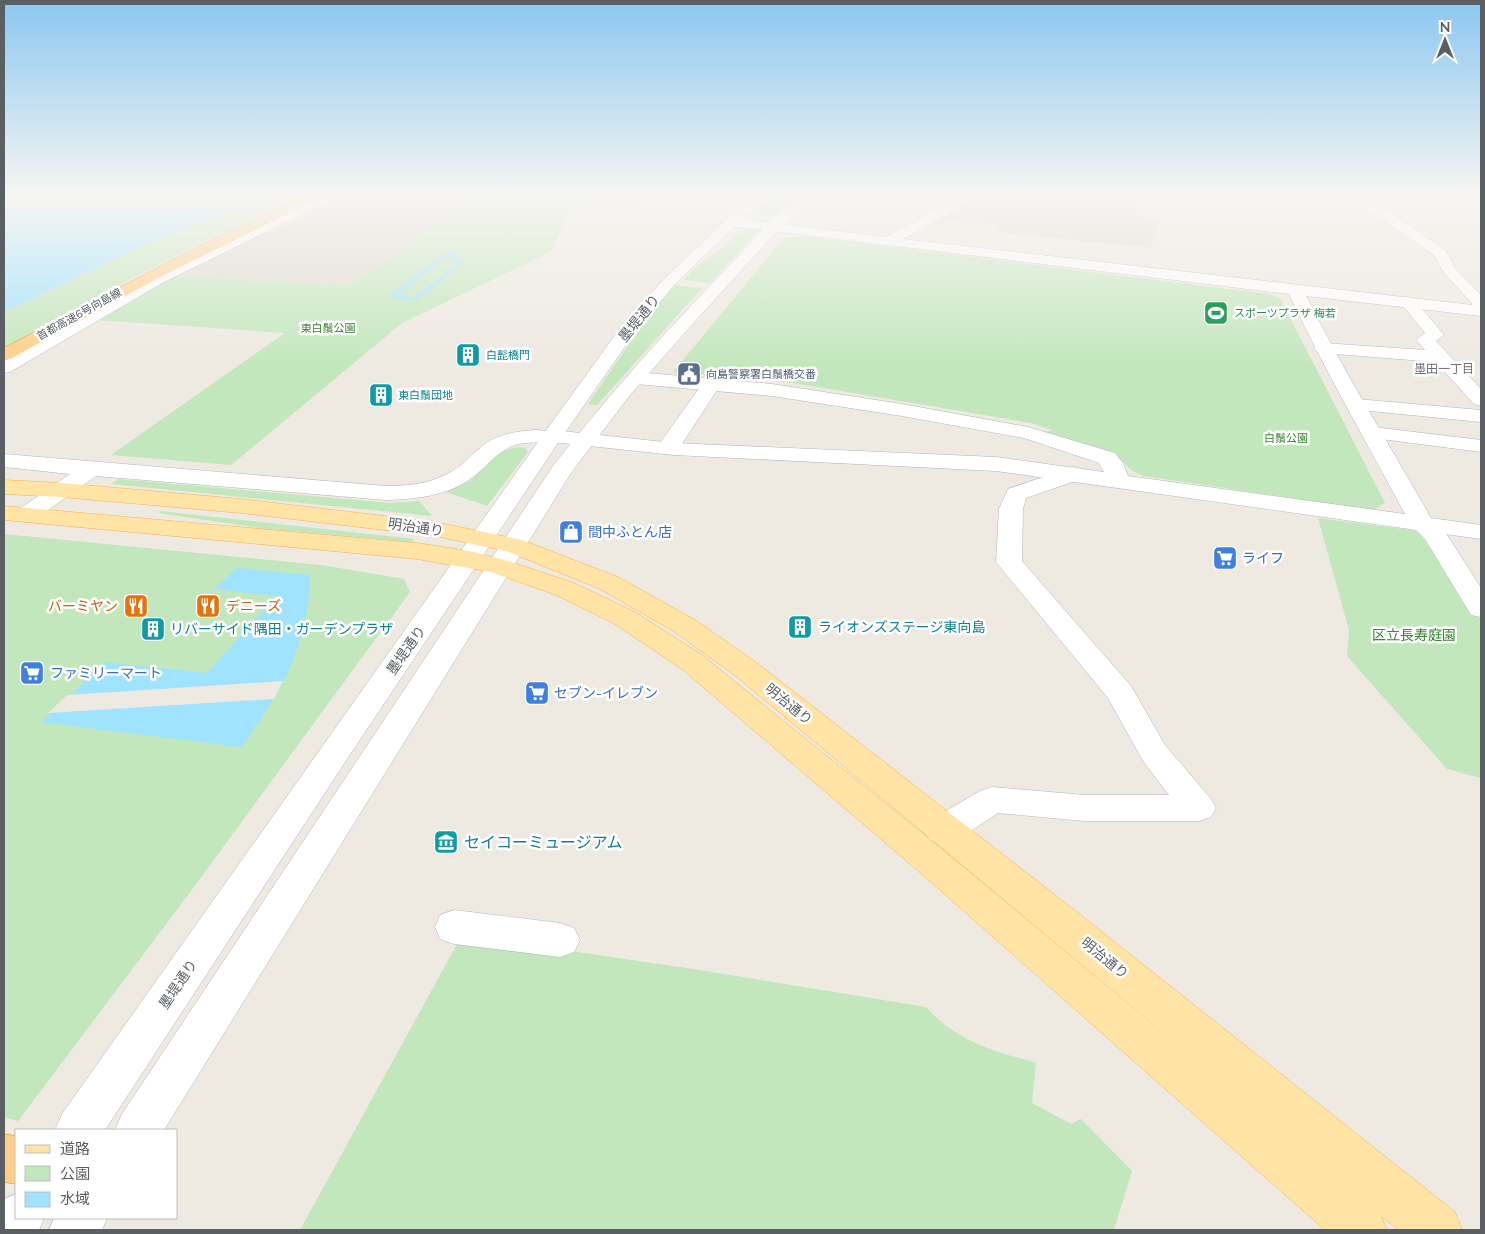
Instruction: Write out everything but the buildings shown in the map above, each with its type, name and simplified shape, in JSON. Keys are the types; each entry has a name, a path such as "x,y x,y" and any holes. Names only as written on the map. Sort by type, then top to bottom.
{"highway":[{"name":"首都高速6号向島線","path":"4,343 173,254"},
{"name":"首都高速6号向島線","path":"4,355 194,254"}],"main road":[{"name":"明治通り","path":"4,488 61,490 362,520 609,583 685,626 747,670 944,830 1060,921 1437,1230"},
{"name":"明治通り","path":"15,514 418,551 491,552 626,618 692,662 922,853 1362,1230"}],"street":[{"path":"4,368 157,280 210,254"},
{"name":"墨堤通り","path":"139,1129 491,552 552,436 650,302 699,254"},
{"name":"墨堤通り","path":"79,1129 491,552 561,471 584,438 749,254"},
{"path":"1000,254 1295,290 1481,310 1478,301 1449,270 1440,254"},
{"path":"1295,290 1323,348 1373,433 1422,525 1435,535 1481,609"},
{"path":"1408,302 1436,335 1425,340 1481,400"},
{"path":"1323,348 1440,357"},
{"path":"636,378 712,384 846,400 1028,433 1107,458 1112,463 1118,480"},
{"path":"668,448 712,384"},
{"path":"1357,405 1481,416"},
{"path":"1373,433 1481,446"},
{"path":"4,461 386,493 408,493 441,485 458,477 503,441 525,436 552,436 668,448 996,464 1481,532"},
{"path":"15,514 61,490 91,469"},
{"path":"944,830 992,800 1085,808 1199,808 1154,752 1120,693 1009,562 1011,509 1016,494 1073,474"},
{"path":"454,927 560,940"},
{"path":"11,1230 18,1219"},
{"path":"74,1230 81,1219"}],"shaded area":[{"path":"221,254 395,254 349,286 172,276"}],"green space":[{"path":"125,254 181,254 4,349 4,312"},
{"name":"東白鬚公園","path":"395,254 547,254 402,323 231,465 111,455 285,333 95,320 172,276 349,286"},
{"path":"715,254 737,254 710,283 684,280 694,269"},
{"name":"白鬚公園","path":"771,254 944,254 1269,294 1280,298 1385,503 1373,510 1144,476 1132,470 1115,456 1043,432 1053,430 1031,423 794,383 673,372"},
{"path":"675,285 702,288 597,405 588,404 653,309"},
{"path":"517,447 525,448 528,452 487,506 446,492 471,480 500,452"},
{"path":"118,479 391,503 419,501 432,516 111,484"},
{"path":"160,511 414,539 412,542 259,528 159,513"},
{"name":"区立長寿庭園","path":"1318,518 1418,531 1481,620 1481,778 1447,769 1347,656 1349,630"},
{"path":"4,534 321,565 404,579 410,592 188,895 18,1121 4,1117"},
{"path":"462,935 693,969 926,1007 950,1028 976,1043 1036,1063 1032,1103 1071,1124 1081,1119 1132,1171 1114,1230 300,1230"}],"water":[{"path":"4,254 125,254 4,312"},
{"path":"237,568 310,575 304,625 290,667 269,706 241,747 41,722 106,662 207,673 277,596 214,589"}],"pier":[{"path":"283,681 274,699 48,713 67,695"}],"waterway":[{"path":"448,254 391,297 416,299 462,262 450,254"}],"place":[{"name":"スポーツプラザ 梅若","path":"1216,313"},
{"name":"白髭橋門","path":"468,355"},
{"name":"向島警察署白鬚橋交番","path":"689,374"},
{"name":"東白鬚団地","path":"381,395"},
{"name":"間中ふとん店","path":"571,532"},
{"name":"ライフ","path":"1225,558"},
{"name":"バーミヤン","path":"136,606"},
{"name":"デニーズ","path":"208,606"},
{"name":"ライオンズステージ東向島","path":"800,627"},
{"name":"リバーサイド隅田・ガーデンプラザ","path":"153,629"},
{"name":"ファミリーマート","path":"32,673"},
{"name":"セブン-イレブン","path":"537,693"},
{"name":"セイコーミュージアム","path":"446,842"}],"district":[{"name":"墨田一丁目","path":"1444,368"}]}
